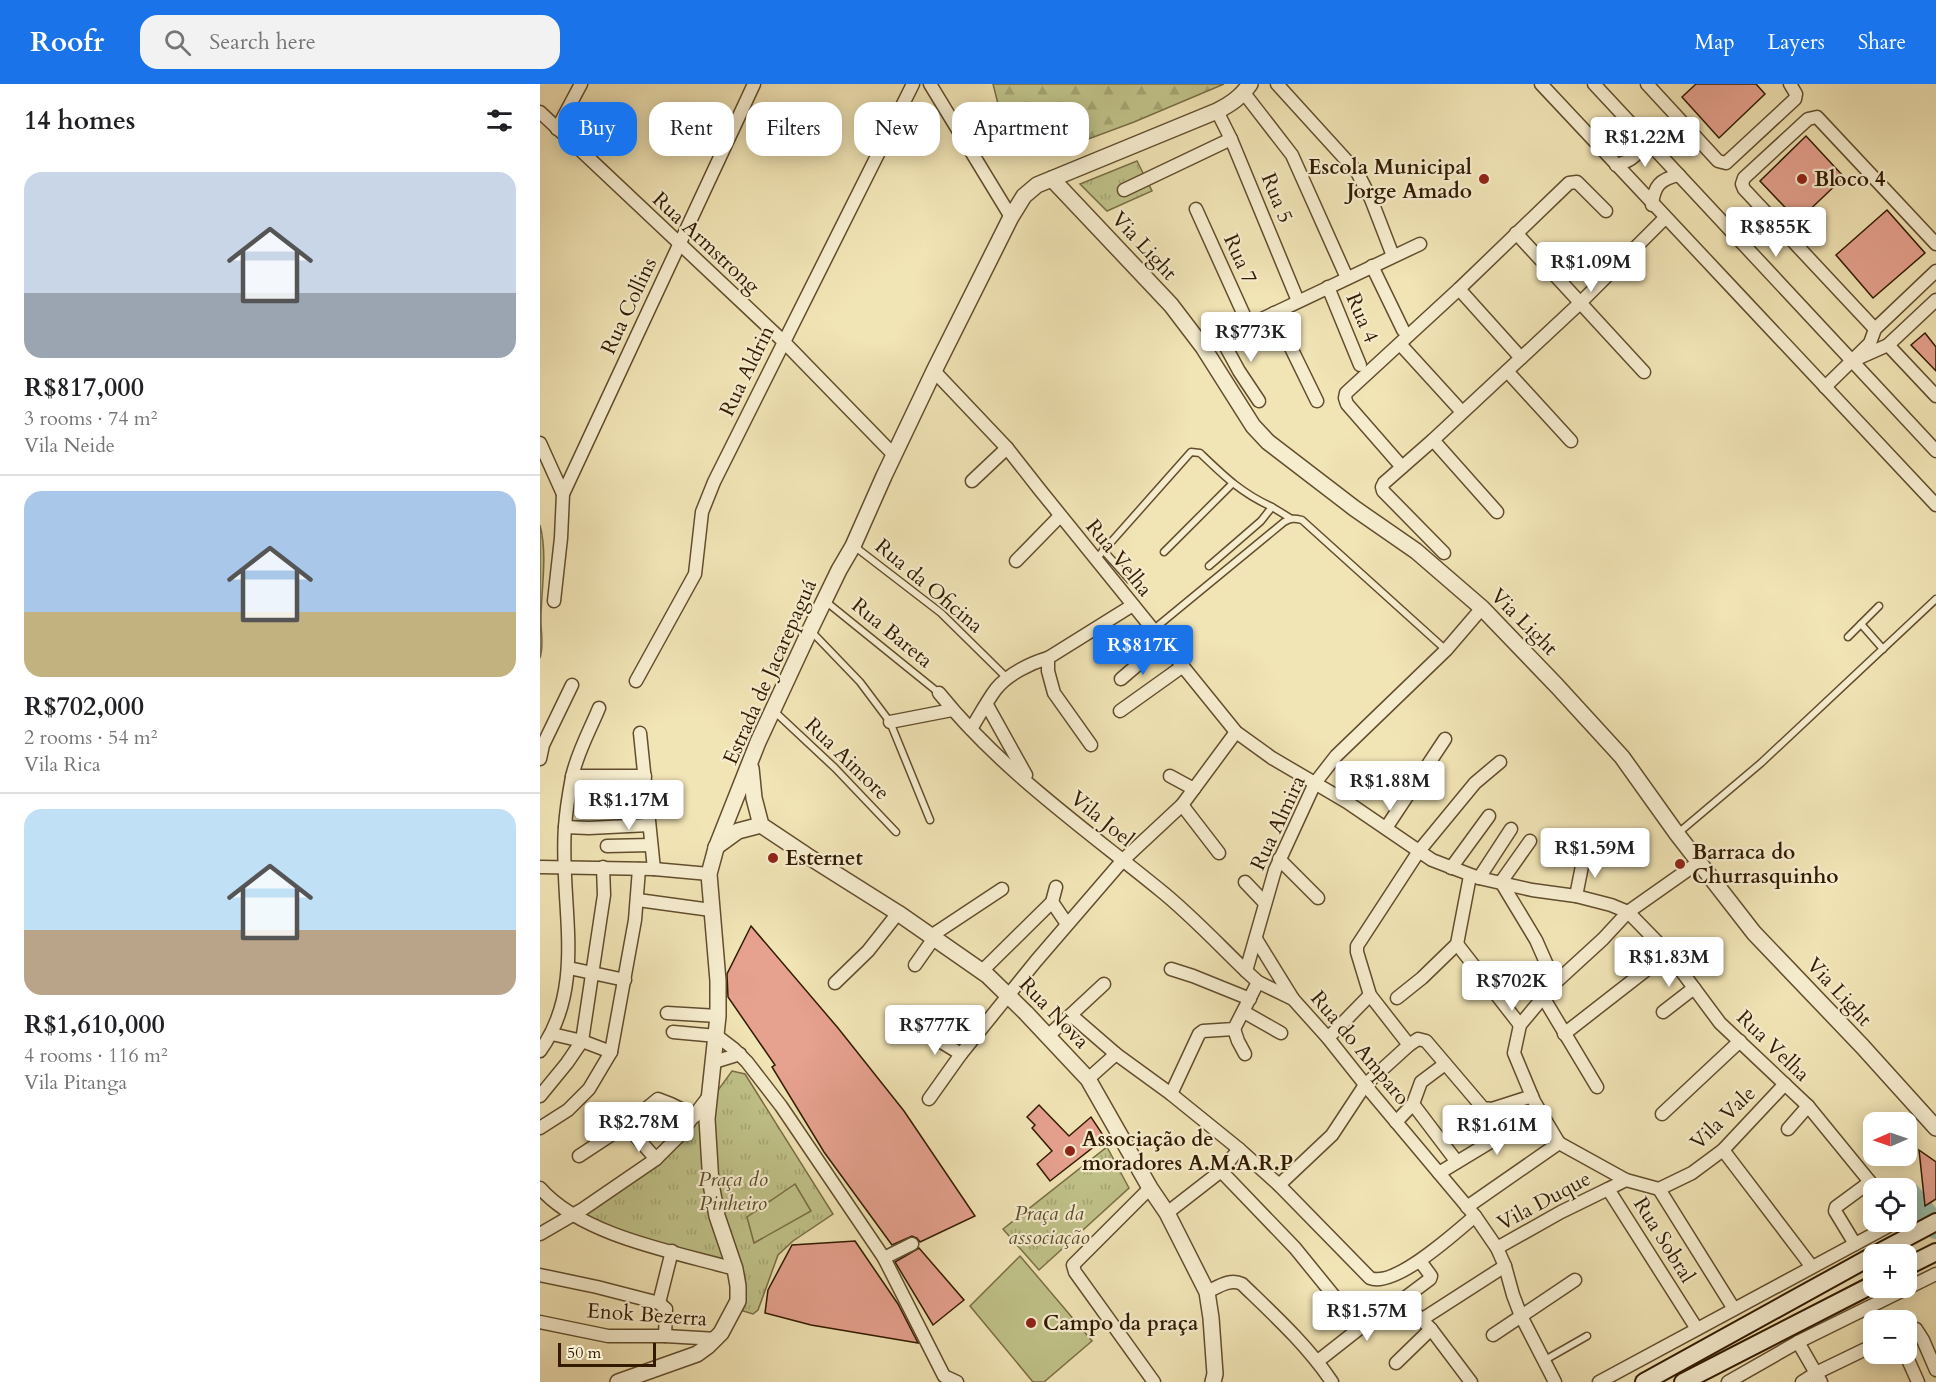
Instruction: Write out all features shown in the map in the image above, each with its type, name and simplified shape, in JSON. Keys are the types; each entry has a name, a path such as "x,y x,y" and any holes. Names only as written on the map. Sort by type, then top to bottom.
{"main road":[{"path":"1917,1225 1936,1222"},
{"path":"1886,1244 1899,1232"},
{"path":"1644,1382 1863,1262"},
{"path":"1683,1382 1863,1290"}],"street":[{"path":"557,129 581,84"},
{"name":"Rua Collins","path":"563,494 754,84"},
{"name":"Rua Aldrin","path":"636,681 695,574 702,512 714,482 913,84"},
{"path":"930,84 1011,217"},
{"path":"1541,84 1652,205 1936,505"},
{"path":"1594,84 1936,451"},
{"path":"1647,84 1718,161 1726,164 1795,99 1796,94 1790,84"},
{"path":"1281,85 1357,172 1371,199 1393,256"},
{"path":"1247,89 1292,155 1347,278"},
{"name":"Estrada de Jacarepaguá","path":"618,1382 697,1354 717,1339 738,1301 735,1269 717,1216 711,1184 707,1119 717,1036 718,981 708,874 727,816 773,711 934,371 1011,217 1029,190 1037,184 1217,111 1232,103 1247,89"},
{"name":"Rua 5","path":"1217,111 1231,139 1298,301"},
{"name":"Rua Armstrong","path":"540,112 783,342 894,455"},
{"path":"1875,329 1744,189 1742,184 1744,178 1808,119 1817,117 1936,244"},
{"path":"1616,165 1626,163 1635,156 1644,138"},
{"path":"1124,190 1231,139"},
{"path":"1652,205 1653,193 1659,184 1669,177 1679,175"},
{"name":"Via Light","path":"1052,179 1171,305 1203,347 1253,426 1268,442 1354,508 1416,551 1482,608 1622,757 1677,834 1755,933 1855,1038 1936,1128"},
{"path":"1402,467 1347,404 1345,398 1349,390 1571,182 1576,182 1606,211"},
{"name":"Rua 7","path":"1196,209 1248,324"},
{"path":"1444,552 1382,489 1384,483 1580,303 1665,218"},
{"path":"1516,233 1644,372"},
{"path":"1203,347 1420,244"},
{"path":"1372,266 1403,330"},
{"path":"1826,387 1870,343 1875,329 1936,271"},
{"name":"Rua 4","path":"1328,287 1360,365"},
{"path":"1459,289 1521,358"},
{"path":"1852,362 1888,345 1936,300"},
{"path":"1274,313 1317,401"},
{"path":"1221,338 1259,401"},
{"path":"1400,344 1462,412"},
{"path":"1888,345 1936,396"},
{"name":"Rua Velha","path":"934,371 1007,448 1060,516 1099,554 1133,605 1236,732 1272,758 1386,828 1432,860 1475,877 1532,890 1576,896 1628,912 1668,953 1720,1023 1808,1106 1866,1178"},
{"path":"1507,371 1571,441"},
{"path":"1433,440 1497,512"},
{"path":"540,443 563,494 554,601"},
{"path":"972,481 1007,448"},
{"path":"1016,561 1060,516"},
{"path":"971,729 996,688 1007,679 1034,662 1048,658 1133,605"},
{"name":"Rua Almira","path":"1246,971 1279,859 1315,783 1336,756 1446,650 1482,608"},
{"path":"1121,679 1164,642"},
{"path":"1048,658 1048,671 1054,693 1091,745"},
{"path":"1120,711 1183,666"},
{"path":"540,759 543,745 572,685"},
{"name":"Vila Joel","path":"939,693 952,710 1032,786 1162,892 1246,971"},
{"path":"987,705 1032,786"},
{"path":"540,1051 552,1034 569,968 565,828 572,776 599,708"},
{"path":"890,722 952,710"},
{"path":"929,1099 960,1054 1067,924 1123,860 1182,805 1236,732"},
{"path":"640,733 654,869"},
{"path":"1386,828 1445,739"},
{"path":"1408,1044 1370,995 1357,946 1419,851 1476,783 1500,762"},
{"path":"716,848 738,831 761,825 753,798 750,765"},
{"path":"572,776 645,776"},
{"path":"1170,776 1194,789"},
{"path":"1182,805 1219,853"},
{"path":"1451,868 1489,816"},
{"path":"565,828 650,825"},
{"name":"Rua Nova","path":"761,825 898,913 982,971 1088,1079 1150,1188 1167,1213 1207,1292 1215,1374 1213,1382"},
{"path":"1397,998 1422,978 1457,944 1475,877 1511,829"},
{"path":"1530,841 1501,882 1536,940 1555,983"},
{"path":"607,846 651,845"},
{"path":"1576,896 1584,856"},
{"path":"1279,859 1318,898"},
{"path":"1699,862 1628,912 1555,983 1520,1025 1514,1053 1532,1096 1558,1143 1626,1180 1659,1189 1734,1309"},
{"path":"540,867 654,869 708,874"},
{"path":"540,1096 582,1041 604,895 603,867"},
{"path":"540,1128 568,1110 589,1089 612,1052 638,900 639,869"},
{"path":"1245,882 1265,903"},
{"path":"982,971 1052,902 1056,887"},
{"path":"915,965 933,937 1002,889"},
{"path":"638,900 711,910"},
{"path":"1052,902 1067,924"},
{"path":"835,983 868,951 898,913"},
{"path":"1256,939 1293,999"},
{"path":"1457,944 1520,1025"},
{"path":"1564,1034 1668,953"},
{"path":"569,968 625,980"},
{"path":"1170,969 1250,999"},
{"name":"Rua do Amparo","path":"1246,971 1258,982 1293,999 1328,1038 1471,1212 1497,1248 1521,1316 1555,1382"},
{"path":"1245,1054 1234,1029 1258,982"},
{"path":"1048,1036 1104,984"},
{"path":"1663,1012 1694,988"},
{"path":"1328,1038 1370,995"},
{"path":"1543,997 1597,1087"},
{"path":"667,1012 718,1016"},
{"path":"1244,1012 1281,1033"},
{"path":"1071,1015 1116,1054 1171,1094 1239,1149 1279,1185 1370,1278 1380,1280 1420,1262 1471,1212 1558,1143"},
{"path":"1171,1094 1201,1032 1234,1029"},
{"path":"673,1032 717,1036 740,1054 781,1106 884,1258 944,1376 957,1382"},
{"path":"925,1032 960,1054"},
{"path":"552,1034 582,1041 612,1052"},
{"path":"1279,1185 1332,1135 1365,1085 1408,1044 1418,1039 1426,1041 1483,1108 1492,1109 1532,1096"},
{"path":"1662,1113 1740,1041"},
{"path":"714,1062 740,1054"},
{"path":"1088,1079 1116,1054"},
{"path":"1396,1122 1413,1104 1421,1082 1445,1064"},
{"name":"Vila Vale","path":"1659,1189 1692,1173 1724,1150 1785,1084"},
{"path":"540,1234 656,1159 677,1138 709,1096"},
{"path":"579,1155 661,1099 695,1116"},
{"path":"1413,1104 1457,1162"},
{"path":"1788,1129 1808,1106"},
{"path":"1439,1173 1540,1112"},
{"path":"626,1125 656,1159"},
{"path":"1167,1213 1221,1171 1239,1149"},
{"path":"1724,1150 1812,1267"},
{"path":"1221,1171 1295,1248 1360,1328"},
{"name":"Rua Sobral","path":"1626,1180 1608,1189 1697,1329"},
{"path":"540,1188 548,1198 572,1215 629,1240 735,1269"},
{"path":"1150,1188 1074,1263 1075,1272 1154,1382"},
{"name":"Vila Duque","path":"1497,1248 1608,1189"},
{"path":"1855,1244 1835,1211 1836,1207 1863,1190"},
{"path":"1599,1382 1855,1244 1890,1232"},
{"path":"884,1258 912,1244"},
{"path":"660,1303 672,1251"},
{"path":"1318,1361 1360,1328 1430,1279 1431,1276 1420,1262"},
{"name":"Vila Duque","path":"1421,1320 1505,1266"},
{"path":"1728,1382 1798,1342 1936,1274"},
{"path":"540,1275 660,1303 666,1309 665,1335"},
{"path":"1493,1335 1575,1280"},
{"path":"1207,1292 1230,1281 1238,1282 1318,1361 1332,1382"},
{"path":"1401,1300 1431,1329 1471,1382"},
{"name":"Enok Bezerra","path":"540,1322 608,1336 665,1335 717,1339"},
{"path":"1395,1363 1431,1329"},
{"path":"1912,1369 1934,1365 1929,1338 1917,1330"},
{"path":"1798,1342 1818,1377"},
{"path":"1802,1382 1818,1377 1863,1351"},
{"path":"1910,1364 1918,1382"}],"lane":[{"path":"1130,580 1099,554 1191,452 1200,453 1232,484 1251,497 1290,518 1302,520 1446,650"},
{"path":"1164,552 1232,484"},
{"path":"1209,567 1261,521 1272,507"},
{"path":"1154,629 1290,518"},
{"name":"Rua da Oficina","path":"853,546 941,613 1007,679"},
{"path":"1677,834 1761,763 1936,599"},
{"name":"Rua Bareta","path":"824,600 939,693"},
{"path":"1848,637 1879,606"},
{"path":"1861,624 1883,649"},
{"path":"810,630 860,682 890,722 930,820"},
{"name":"Rua Aimore","path":"773,711 835,768 896,832"},
{"path":"1545,1360 1587,1336"}],"green space":[{"path":"993,84 1224,84 1089,139 1089,102 998,102"},
{"path":"1137,161 1152,191 1107,211 1080,184"},
{"path":"540,525 544,561 540,658"},
{"name":"Praça do Pinheiro","path":"732,1071 745,1074 833,1214 793,1241 778,1255 758,1310 753,1314 743,1311 740,1276 583,1217 658,1165 683,1138"},
{"name":"Praça da associação","path":"1107,1147 1129,1188 1039,1270 1003,1229"},
{"path":"795,1184 811,1211 754,1243 747,1217"},
{"name":"Campo da praça","path":"1020,1256 1092,1341 1044,1382 1033,1382 970,1306"}],"building":[{"path":"1696,84 1756,84 1765,94 1719,138 1682,97"},
{"name":"Bloco 4","path":"1806,136 1844,177 1798,221 1760,181"},
{"path":"1887,210 1925,253 1873,298 1836,255"},
{"path":"1925,333 1936,347 1936,371 1911,345"},
{"path":"751,926 838,1028 904,1111 975,1216 920,1242 912,1236 892,1245 824,1152 772,1067 775,1065 728,997 727,974"},
{"name":"Associação de moradores A.M.A.R.P","path":"1039,1105 1069,1136 1091,1117 1105,1138 1050,1181 1037,1164 1052,1151 1032,1128 1035,1125 1027,1117"},
{"path":"1919,1150 1936,1162 1936,1199 1925,1206"},
{"path":"855,1241 898,1304 918,1343 811,1325 765,1313 768,1290 792,1245"},
{"path":"919,1248 964,1300 933,1325 895,1262"}],"waterway":[{"path":"1917,1204 1936,1227"}],"place":[{"name":"Escola Municipal Jorge Amado","path":"1484,179"},
{"name":"Bloco 4","path":"1802,179"},
{"name":"Esternet","path":"773,858"},
{"name":"Barraca do Churrasquinho","path":"1680,864"},
{"name":"Associação de moradores A.M.A.R.P","path":"1070,1151"},
{"name":"Campo da praça","path":"1031,1323"}]}
